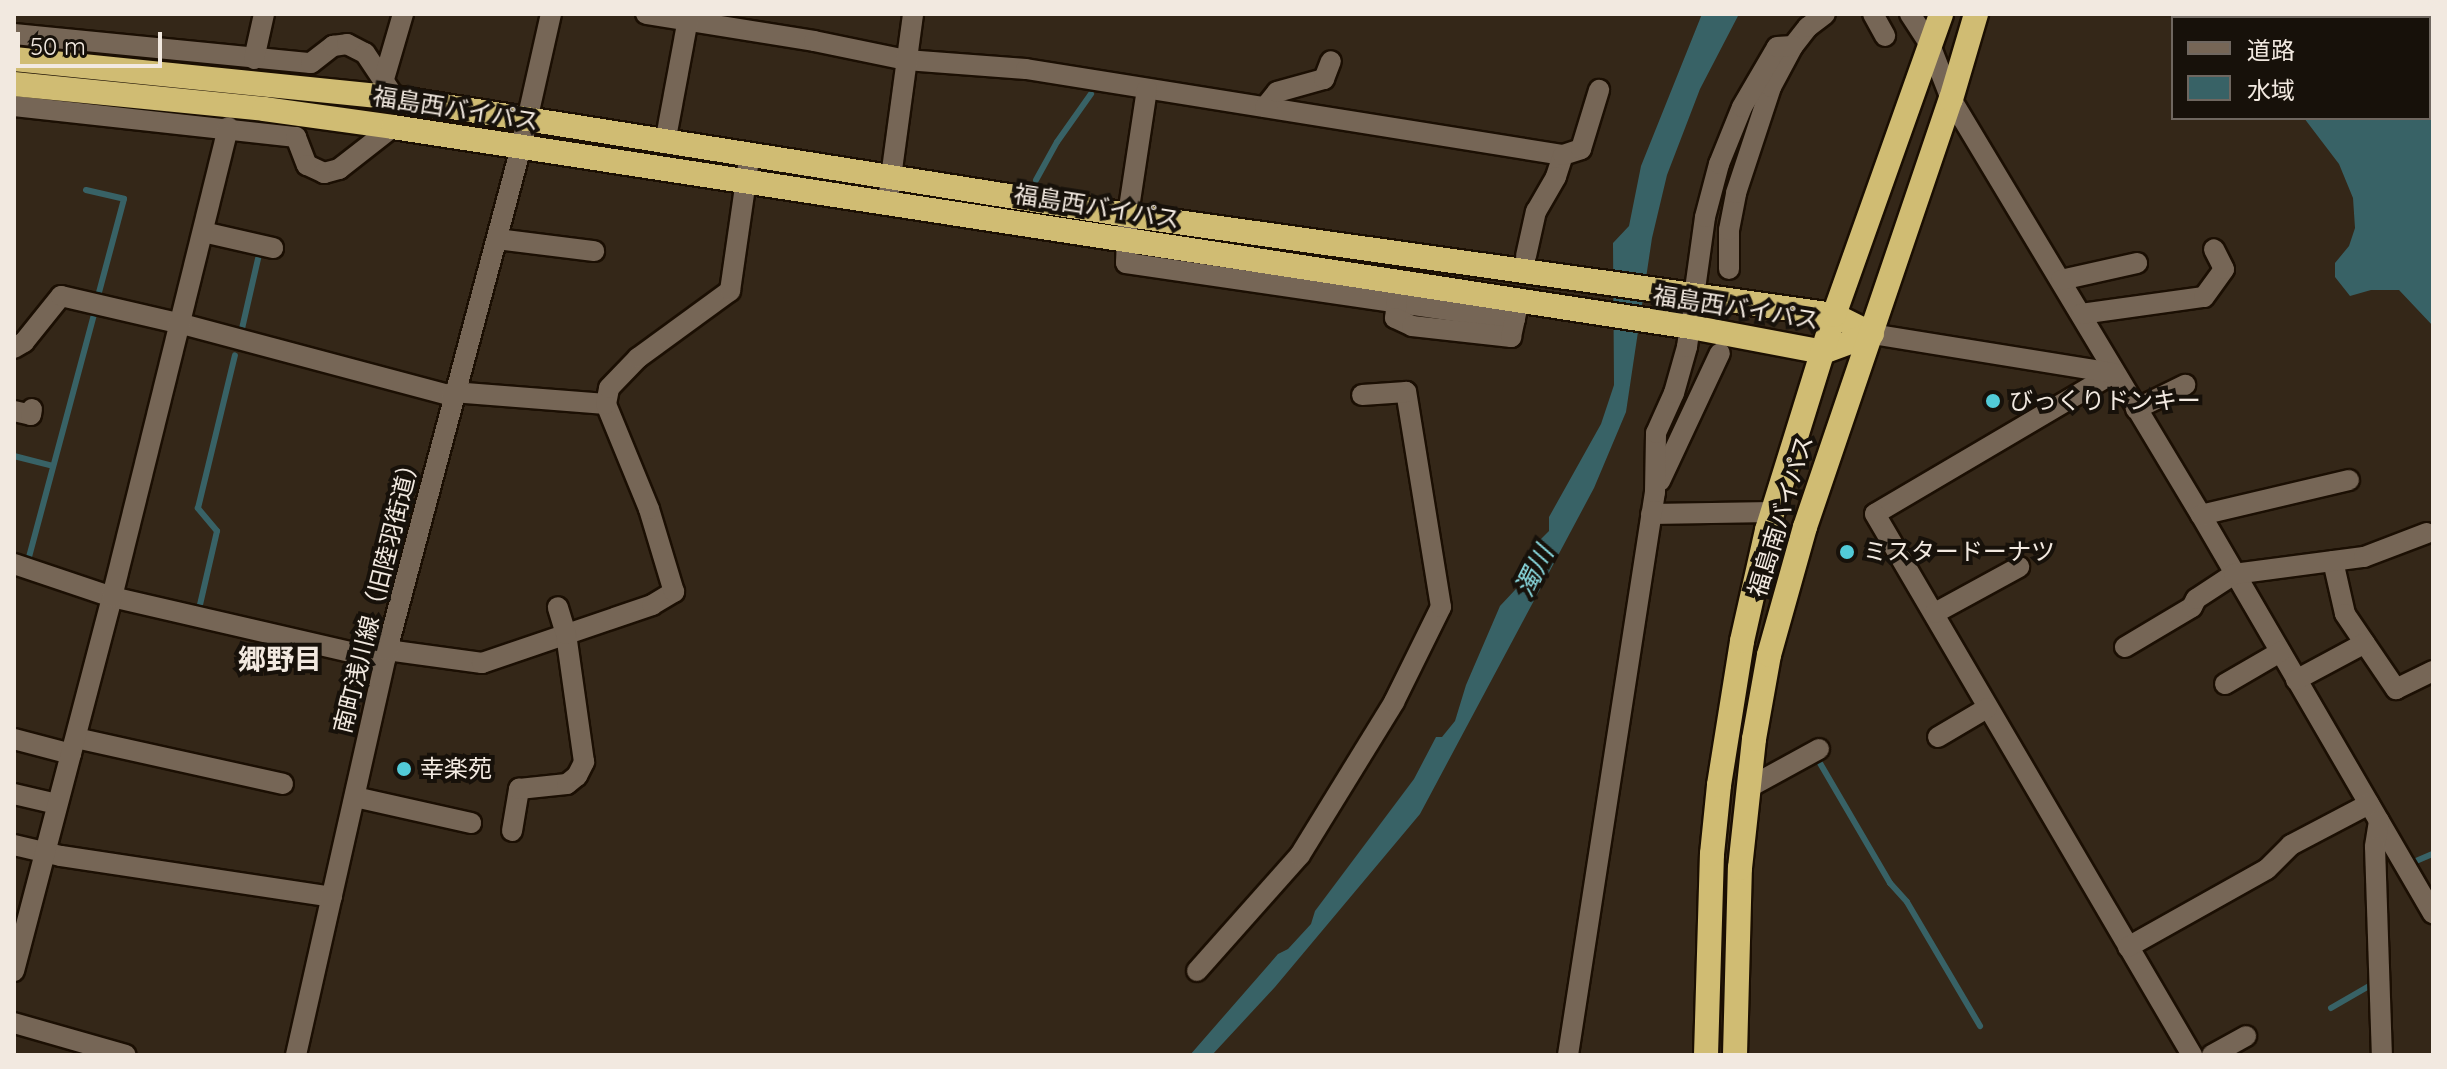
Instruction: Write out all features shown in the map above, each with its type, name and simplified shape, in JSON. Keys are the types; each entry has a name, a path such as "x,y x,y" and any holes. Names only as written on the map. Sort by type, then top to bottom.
{"highway":[{"name":"福島南バイパス","path":"1706,1055 1712,854 1719,785 1742,641 1772,512 1834,315 1941,14"},
{"name":"福島南バイパス","path":"1735,1055 1739,884 1748,788 1760,705 1779,617 1805,527 1951,99 1976,14"},
{"name":"福島西バイパス","path":"14,59 266,82 389,89 527,121 750,157 891,176 1128,215 1834,315 1872,334"},
{"name":"福島西バイパス","path":"14,84 264,109 393,127 1126,239 1685,327 1823,352 1872,334"}],"street":[{"path":"254,59 264,14"},
{"path":"389,89 403,14"},
{"name":"南町浅川線（旧陸羽街道）","path":"296,1055 386,655 452,394 521,147 551,14"},
{"path":"646,14 764,24 906,60 1026,69 1563,155 1581,149 1599,90"},
{"path":"887,202 913,14"},
{"path":"1729,269 1729,230 1736,193 1771,87 1793,46 1808,27 1825,14"},
{"path":"1873,14 1885,36"},
{"path":"1910,14 1930,45 1951,99 2201,515 2433,913"},
{"path":"665,143 688,19"},
{"path":"14,34 311,63 333,46 347,44 365,53 389,89"},
{"path":"1568,1055 1655,492 1656,433 1674,393 1705,217 1719,164 1742,107 1777,47 1793,46"},
{"path":"1265,107 1277,92 1324,79 1331,61"},
{"path":"1147,89 1128,215 1126,263 1516,316"},
{"path":"14,106 228,127 296,137 307,165 324,173 339,169 393,127"},
{"path":"14,971 182,324 228,127"},
{"path":"1526,256 1536,211 1556,177 1563,155"},
{"path":"14,564 112,597 386,655 482,663 652,605 674,592 649,509 606,404 609,388 638,358 730,291 750,157"},
{"path":"203,232 273,248"},
{"path":"497,239 594,251"},
{"path":"2081,314 2204,297 2224,269 2214,249"},
{"path":"2061,280 2137,263"},
{"path":"14,348 24,342 61,296 452,394 606,404"},
{"path":"1872,334 2114,373"},
{"path":"1655,492 1720,353"},
{"path":"2114,373 1875,514 2192,1055"},
{"path":"2136,409 2185,385"},
{"path":"1197,971 1300,855 1394,702 1441,607 1406,392 1362,395"},
{"path":"2201,515 2349,480"},
{"path":"1651,514 1772,512"},
{"path":"2125,647 2192,607 2196,599 2234,574 2364,557 2427,533"},
{"path":"2333,561 2345,614 2396,689 2433,671"},
{"path":"1935,613 2019,567"},
{"path":"512,831 519,789 567,784 577,776 584,762 566,634 558,607"},
{"path":"2296,680 2365,643"},
{"path":"2225,684 2280,652"},
{"path":"1938,737 1987,708"},
{"path":"14,739 74,746 283,784"},
{"path":"1748,788 1819,749"},
{"path":"14,794 57,804"},
{"path":"355,797 471,823"},
{"path":"2128,947 2267,869 2291,845 2374,812"},
{"path":"2374,812 2377,1052"},
{"path":"14,845 44,853 332,897"},
{"path":"14,1023 126,1055"},
{"path":"2212,1055 2246,1036"}],"water":[{"name":"濁川","path":"1702,14 1739,14 1700,89 1667,175 1652,238 1626,412 1594,488 1420,814 1275,987 1212,1055 1190,1055 1278,954 1288,949 1311,924 1315,911 1414,779 1436,737 1442,737 1455,721 1466,685 1500,606 1528,576 1524,566 1527,553 1549,531 1549,517 1601,424 1614,385 1613,243 1629,226 1641,166"},
{"path":"2217,14 2433,14 2433,326 2399,290 2371,290 2350,296 2335,277 2335,263 2349,246 2355,228 2353,198 2339,164 2306,120 2431,120 2431,16"}],"waterway":[{"path":"1036,180 1057,142 1091,94"},
{"path":"86,190 124,199 97,300"},
{"path":"241,333 260,250"},
{"path":"29,557 95,311"},
{"path":"199,609 217,531 198,508 235,355"},
{"path":"14,456 53,466"},
{"path":"1817,758 1890,883 1907,902 1980,1026"},
{"path":"2409,864 2433,854"},
{"path":"2331,1008 2376,982"}],"place":[{"name":"びっくりドンキー","path":"1993,401"},
{"name":"ミスタードーナツ","path":"1847,552"},
{"name":"幸楽苑","path":"404,769"}],"district":[{"name":"郷野目","path":"280,659"}]}
